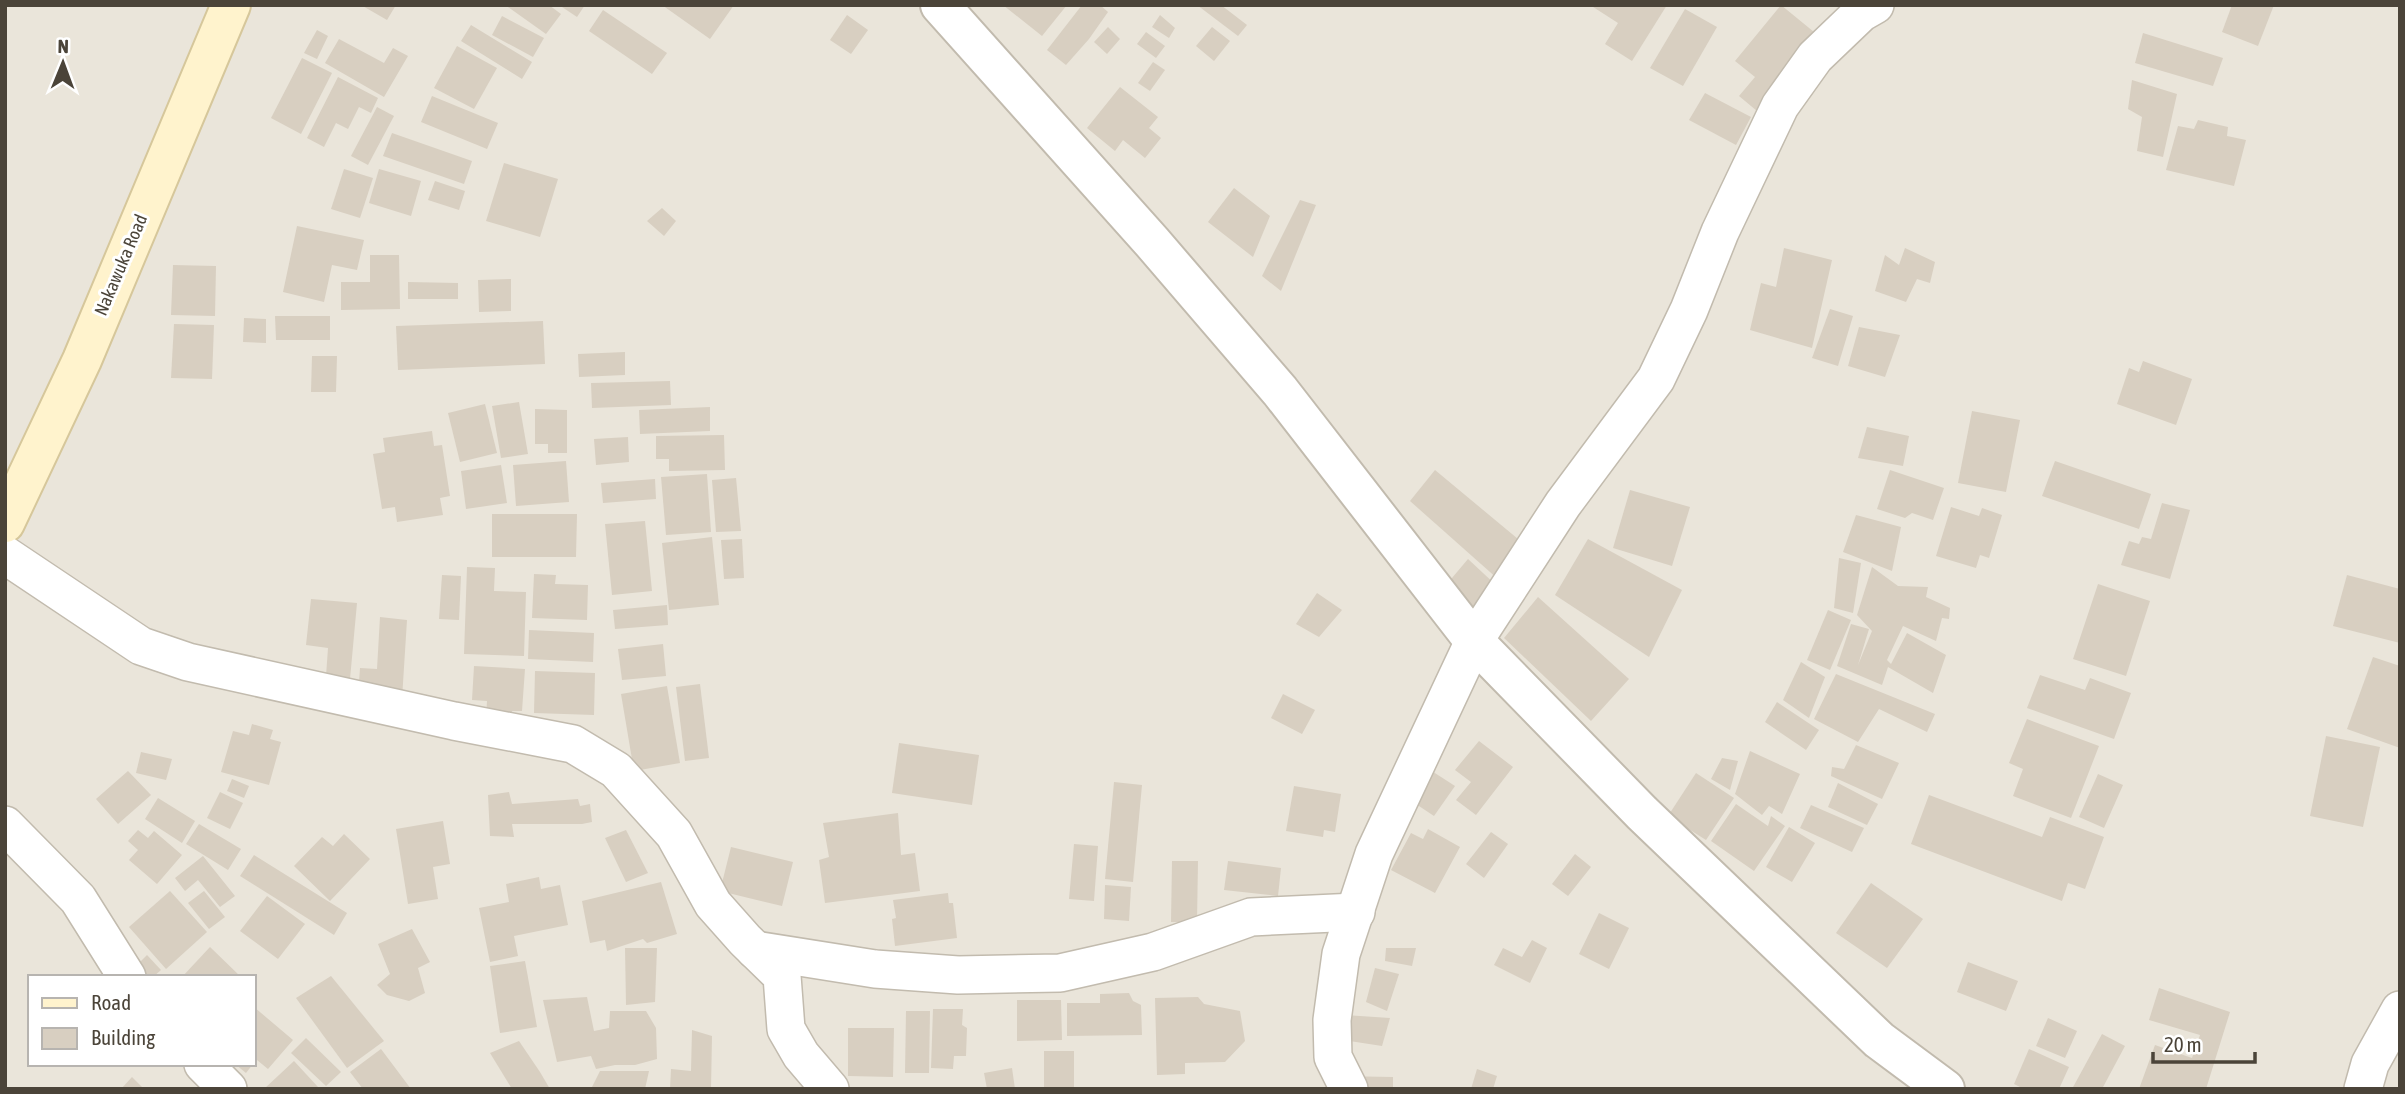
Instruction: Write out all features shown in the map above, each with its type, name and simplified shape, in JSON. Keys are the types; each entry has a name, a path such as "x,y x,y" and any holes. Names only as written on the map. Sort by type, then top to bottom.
{"main road":[{"name":"Nakawuka Road","path":"5,523 82,360 231,5"}],"street":[{"path":"940,5 1152,242 1280,391 1474,641 1642,813 1879,1040 1945,1089"},
{"path":"1349,1089 1334,1057 1332,1020 1342,954 1374,854 1474,641 1563,504 1656,379 1689,310 1720,232 1780,106 1815,57 1861,13 1875,5"},
{"path":"5,555 141,646 188,662 454,721 573,744 616,770 674,834 713,904 782,976 786,1029 801,1055 830,1089"},
{"path":"5,825 78,898 126,975"},
{"path":"755,950 875,969 958,975 1060,974 1153,951 1251,917 1356,912"},
{"path":"2363,1089 2370,1064 2400,1010"},
{"path":"205,1066 228,1089"}],"shaded area":[{"path":"5,5 2400,5 2400,1089 5,1089"}],"building":[{"path":"361,5 396,5 387,20"},
{"path":"505,5 549,5 561,14 546,34"},
{"path":"559,5 585,5 577,17"},
{"path":"662,5 734,5 710,39"},
{"path":"1003,5 1067,5 1042,36"},
{"path":"1082,5 1100,5 1108,12 1066,65 1047,50"},
{"path":"1197,5 1221,5 1247,25 1238,36"},
{"path":"1590,5 1667,5 1632,61 1605,44 1618,23"},
{"path":"1781,5 1825,41 1763,116 1739,96 1755,77 1735,61"},
{"path":"2232,5 2274,5 2258,46 2222,32"},
{"path":"1685,9 1717,27 1683,86 1650,68"},
{"path":"603,10 667,53 652,74 589,31"},
{"path":"847,15 868,30 851,54 830,40"},
{"path":"1160,15 1175,28 1169,38 1152,27"},
{"path":"502,16 544,38 533,57 492,35"},
{"path":"471,25 532,62 522,79 461,41"},
{"path":"1108,27 1120,39 1107,54 1094,42"},
{"path":"1212,27 1230,41 1214,61 1196,46"},
{"path":"317,30 328,36 317,59 304,53"},
{"path":"1146,32 1165,46 1156,58 1137,44"},
{"path":"2143,33 2223,58 2213,86 2135,63"},
{"path":"339,39 384,63 393,48 408,56 384,97 325,63"},
{"path":"457,46 497,68 474,109 434,88"},
{"path":"302,58 332,73 301,134 271,118"},
{"path":"1153,62 1165,70 1150,91 1138,83"},
{"path":"338,77 378,98 371,113 359,107 348,129 336,123 324,147 307,138"},
{"path":"2132,80 2177,94 2163,157 2137,151 2142,117 2128,109"},
{"path":"1120,87 1158,117 1149,128 1161,138 1145,158 1123,140 1115,151 1087,128"},
{"path":"1705,93 1751,117 1736,145 1689,120"},
{"path":"432,96 498,123 487,149 421,122"},
{"path":"377,107 394,116 368,165 351,156"},
{"path":"2198,120 2228,127 2227,136 2246,140 2234,186 2166,170 2178,126 2194,129"},
{"path":"392,133 472,161 464,184 383,156"},
{"path":"504,163 558,179 540,237 486,221"},
{"path":"344,169 373,178 360,218 331,209"},
{"path":"379,169 421,181 411,216 369,203"},
{"path":"435,181 465,191 459,210 428,200"},
{"path":"1234,188 1270,216 1253,257 1208,222"},
{"path":"1300,200 1316,205 1281,291 1262,276"},
{"path":"662,208 676,221 664,236 647,221"},
{"path":"297,226 364,240 357,270 332,265 324,302 283,292"},
{"path":"1784,248 1832,260 1812,348 1750,330 1761,283 1776,287"},
{"path":"1905,248 1935,262 1930,283 1917,279 1906,302 1875,291 1885,255 1899,265"},
{"path":"370,255 399,255 400,309 341,310 341,282 370,282"},
{"path":"173,265 216,266 215,316 171,315"},
{"path":"511,279 511,311 479,312 478,280"},
{"path":"408,282 458,283 458,299 408,299"},
{"path":"1830,309 1853,316 1838,366 1812,358"},
{"path":"275,316 330,316 330,340 276,340"},
{"path":"244,318 266,319 266,343 243,342"},
{"path":"543,321 545,364 398,370 396,326"},
{"path":"174,324 214,325 212,379 171,378"},
{"path":"1859,327 1900,335 1885,377 1848,366"},
{"path":"625,352 625,375 579,377 578,354"},
{"path":"312,356 337,356 336,392 311,392"},
{"path":"2143,361 2192,379 2176,425 2117,404 2129,368 2139,372"},
{"path":"670,381 671,405 592,408 591,383"},
{"path":"519,402 528,454 501,458 492,406"},
{"path":"485,404 497,453 460,462 448,413"},
{"path":"710,407 710,431 640,434 639,410"},
{"path":"535,409 567,410 567,453 548,453 548,444 535,444"},
{"path":"1972,411 2020,420 2006,492 1958,483"},
{"path":"1867,427 1909,436 1903,466 1858,458"},
{"path":"432,431 434,446 442,445 450,496 440,498 443,515 397,522 395,507 382,509 373,454 385,452 383,438"},
{"path":"724,435 725,470 669,471 669,459 656,459 656,436"},
{"path":"628,437 629,462 596,465 594,439"},
{"path":"566,461 569,502 516,506 513,465"},
{"path":"2055,461 2151,494 2139,529 2042,496"},
{"path":"501,465 507,503 466,509 461,471"},
{"path":"1435,470 1524,544 1499,580 1410,501"},
{"path":"1890,470 1944,488 1933,520 1912,513 1905,518 1877,509"},
{"path":"707,474 711,532 666,535 661,477"},
{"path":"736,478 741,531 716,532 712,480"},
{"path":"655,479 656,499 603,503 601,483"},
{"path":"1630,490 1690,507 1672,566 1613,548"},
{"path":"2162,503 2190,510 2170,579 2121,565 2129,541 2139,544 2142,537 2151,539"},
{"path":"1951,507 1979,516 1982,508 2002,515 1989,558 1980,555 1976,568 1936,556"},
{"path":"492,514 577,514 576,557 492,557"},
{"path":"1856,515 1901,527 1892,571 1843,552"},
{"path":"645,521 652,591 612,595 605,524"},
{"path":"712,537 719,605 669,610 662,543"},
{"path":"742,539 744,578 724,579 721,540"},
{"path":"1588,539 1682,590 1649,657 1555,595"},
{"path":"1839,558 1861,563 1853,613 1834,608"},
{"path":"1468,559 1498,587 1471,620 1441,591"},
{"path":"467,567 495,568 494,591 526,592 524,656 464,654"},
{"path":"1872,567 1898,586 1928,587 1926,597 1950,608 1949,619 1942,618 1936,641 1903,626 1887,660 1891,664 1907,633 1946,655 1933,693 1888,667 1882,685 1837,666 1851,624 1869,629 1858,665 1872,631 1857,615"},
{"path":"534,574 556,575 555,584 588,585 587,620 532,618"},
{"path":"442,575 461,576 459,620 439,619"},
{"path":"2347,575 2400,589 2400,643 2333,626"},
{"path":"2098,584 2150,601 2126,676 2073,659"},
{"path":"1317,593 1342,610 1319,637 1296,624"},
{"path":"1538,597 1629,679 1591,721 1504,638"},
{"path":"311,599 357,603 350,679 326,676 328,648 306,645"},
{"path":"667,605 668,625 615,629 613,610"},
{"path":"1828,610 1851,620 1830,670 1807,660"},
{"path":"380,617 407,620 402,699 358,696 360,668 377,669"},
{"path":"529,630 594,633 593,662 528,659"},
{"path":"663,644 666,676 622,680 618,649"},
{"path":"2373,657 2400,666 2400,748 2347,729"},
{"path":"1801,662 1825,677 1809,718 1783,700"},
{"path":"474,666 525,669 522,711 512,711 511,719 486,717 487,701 472,700"},
{"path":"535,671 595,673 594,715 534,713"},
{"path":"1836,674 1935,714 1927,732 1879,709 1858,742 1814,719"},
{"path":"2040,675 2085,690 2090,678 2131,693 2114,739 2027,708"},
{"path":"700,684 709,758 685,761 676,687"},
{"path":"667,686 680,763 634,771 621,694"},
{"path":"1283,694 1315,710 1302,734 1271,718"},
{"path":"1777,702 1819,730 1806,750 1765,722"},
{"path":"2027,719 2099,746 2071,818 2013,796 2023,769 2009,763"},
{"path":"252,724 273,730 270,739 281,742 269,785 221,772 233,731 249,735"},
{"path":"2326,736 2380,747 2363,827 2310,816"},
{"path":"1479,741 1513,767 1476,815 1456,800 1471,782 1455,770"},
{"path":"899,743 979,755 972,805 892,793"},
{"path":"1856,745 1899,763 1882,799 1831,776 1832,767 1844,769"},
{"path":"1750,751 1800,774 1782,814 1769,806 1762,815 1735,794"},
{"path":"141,752 172,759 166,780 136,773"},
{"path":"1722,758 1738,761 1730,790 1711,779"},
{"path":"1424,766 1455,786 1434,816 1404,796"},
{"path":"128,771 151,795 118,824 96,799"},
{"path":"1696,773 1734,798 1706,840 1668,816"},
{"path":"2098,774 2123,785 2104,828 2079,817"},
{"path":"232,779 249,786 244,798 227,791"},
{"path":"1114,782 1142,785 1133,882 1105,879"},
{"path":"1838,783 1878,804 1867,825 1828,807"},
{"path":"1294,786 1341,794 1335,832 1324,830 1323,837 1286,831"},
{"path":"220,792 243,803 230,829 207,818"},
{"path":"509,792 512,804 578,799 580,806 590,804 592,822 512,824 514,837 490,836 488,795"},
{"path":"1929,795 2042,837 2050,817 2104,837 2085,889 2068,883 2062,901 1911,844"},
{"path":"158,798 195,821 182,843 145,819"},
{"path":"1736,804 1768,826 1771,816 1785,826 1754,871 1711,841"},
{"path":"1811,805 1864,828 1852,852 1800,828"},
{"path":"898,813 901,855 915,853 920,891 825,903 819,860 829,857 823,823"},
{"path":"443,821 450,864 433,867 438,899 408,904 396,829"},
{"path":"199,824 241,849 228,870 186,844"},
{"path":"1789,827 1815,843 1792,882 1766,867"},
{"path":"1428,829 1460,847 1435,893 1391,870 1411,833 1423,839"},
{"path":"138,830 148,838 154,831 182,855 157,884 129,860 138,850 128,841"},
{"path":"626,830 648,873 626,882 605,838"},
{"path":"1491,832 1508,844 1484,878 1466,864"},
{"path":"344,834 370,859 330,901 294,866 322,837 333,846"},
{"path":"1074,844 1098,846 1094,901 1069,899"},
{"path":"731,847 793,862 782,906 720,891"},
{"path":"1575,854 1591,867 1568,896 1552,884"},
{"path":"254,855 347,913 334,935 240,876"},
{"path":"203,856 235,896 220,907 198,880 185,891 175,878"},
{"path":"1172,861 1198,861 1197,922 1171,922"},
{"path":"1228,861 1281,868 1278,896 1224,890"},
{"path":"539,877 541,889 560,885 568,925 514,936 518,956 490,962 479,908 509,902 506,884"},
{"path":"661,882 677,934 647,943 643,939 607,951 605,940 590,943 582,901"},
{"path":"1871,883 1923,919 1887,968 1836,933"},
{"path":"1105,885 1131,887 1129,921 1104,919"},
{"path":"170,891 207,932 166,969 129,927"},
{"path":"204,891 225,917 209,929 188,903"},
{"path":"948,893 949,903 953,903 957,938 895,946 892,919 896,918 893,900"},
{"path":"267,896 305,924 278,959 240,931"},
{"path":"1599,913 1629,928 1609,969 1579,954"},
{"path":"412,929 430,962 418,968 425,993 409,1001 387,995 377,985 390,974 378,944"},
{"path":"1532,940 1547,948 1530,983 1494,965 1503,948 1522,957"},
{"path":"210,947 239,975 184,975"},
{"path":"625,948 657,948 655,1002 626,1005"},
{"path":"1386,948 1416,948 1412,966 1385,961"},
{"path":"147,955 161,970 155,975 138,975 138,964"},
{"path":"525,961 537,1027 500,1033 490,966"},
{"path":"1968,962 2018,981 2006,1011 1957,992"},
{"path":"1375,968 1399,974 1387,1011 1366,1002"},
{"path":"331,976 384,1041 347,1068 296,998"},
{"path":"2159,988 2230,1012 2206,1089 2139,1089 2155,1045 2192,1058 2200,1035 2149,1020"},
{"path":"1129,993 1133,1001 1141,1005 1142,1035 1067,1036 1067,1003 1100,1003 1100,994"},
{"path":"587,997 594,1031 609,1028 610,1011 646,1011 656,1028 657,1059 635,1065 596,1069 591,1056 557,1062 543,1000"},
{"path":"1198,997 1204,1004 1240,1011 1245,1041 1225,1062 1185,1063 1185,1074 1157,1075 1155,998"},
{"path":"1017,1000 1061,1000 1062,1040 1017,1041"},
{"path":"256,1009 293,1040 268,1069 257,1060"},
{"path":"933,1009 963,1009 962,1025 967,1028 966,1056 954,1056 953,1069 931,1068"},
{"path":"906,1011 930,1011 929,1073 905,1073"},
{"path":"1345,1015 1390,1018 1382,1046 1343,1040"},
{"path":"2048,1018 2077,1031 2065,1058 2036,1046"},
{"path":"848,1028 894,1028 893,1077 848,1076"},
{"path":"692,1030 712,1036 711,1089 670,1089 671,1069 691,1071"},
{"path":"2102,1034 2125,1046 2102,1089 2072,1089"},
{"path":"306,1038 341,1072 326,1086 291,1053"},
{"path":"519,1041 550,1089 512,1089 490,1053"},
{"path":"381,1049 411,1089 363,1089 350,1072"},
{"path":"2029,1049 2069,1067 2059,1089 2024,1089 2014,1084"},
{"path":"1044,1051 1074,1051 1074,1089 1044,1089"},
{"path":"294,1061 318,1087 264,1089"},
{"path":"237,1066 251,1066 246,1073"},
{"path":"1012,1068 1015,1089 987,1089 984,1073"},
{"path":"1477,1069 1497,1076 1493,1089 1471,1089"},
{"path":"600,1071 649,1071 645,1089 591,1089"},
{"path":"1338,1076 1393,1077 1393,1089 1338,1089"},
{"path":"132,1077 144,1089 121,1089"}]}
